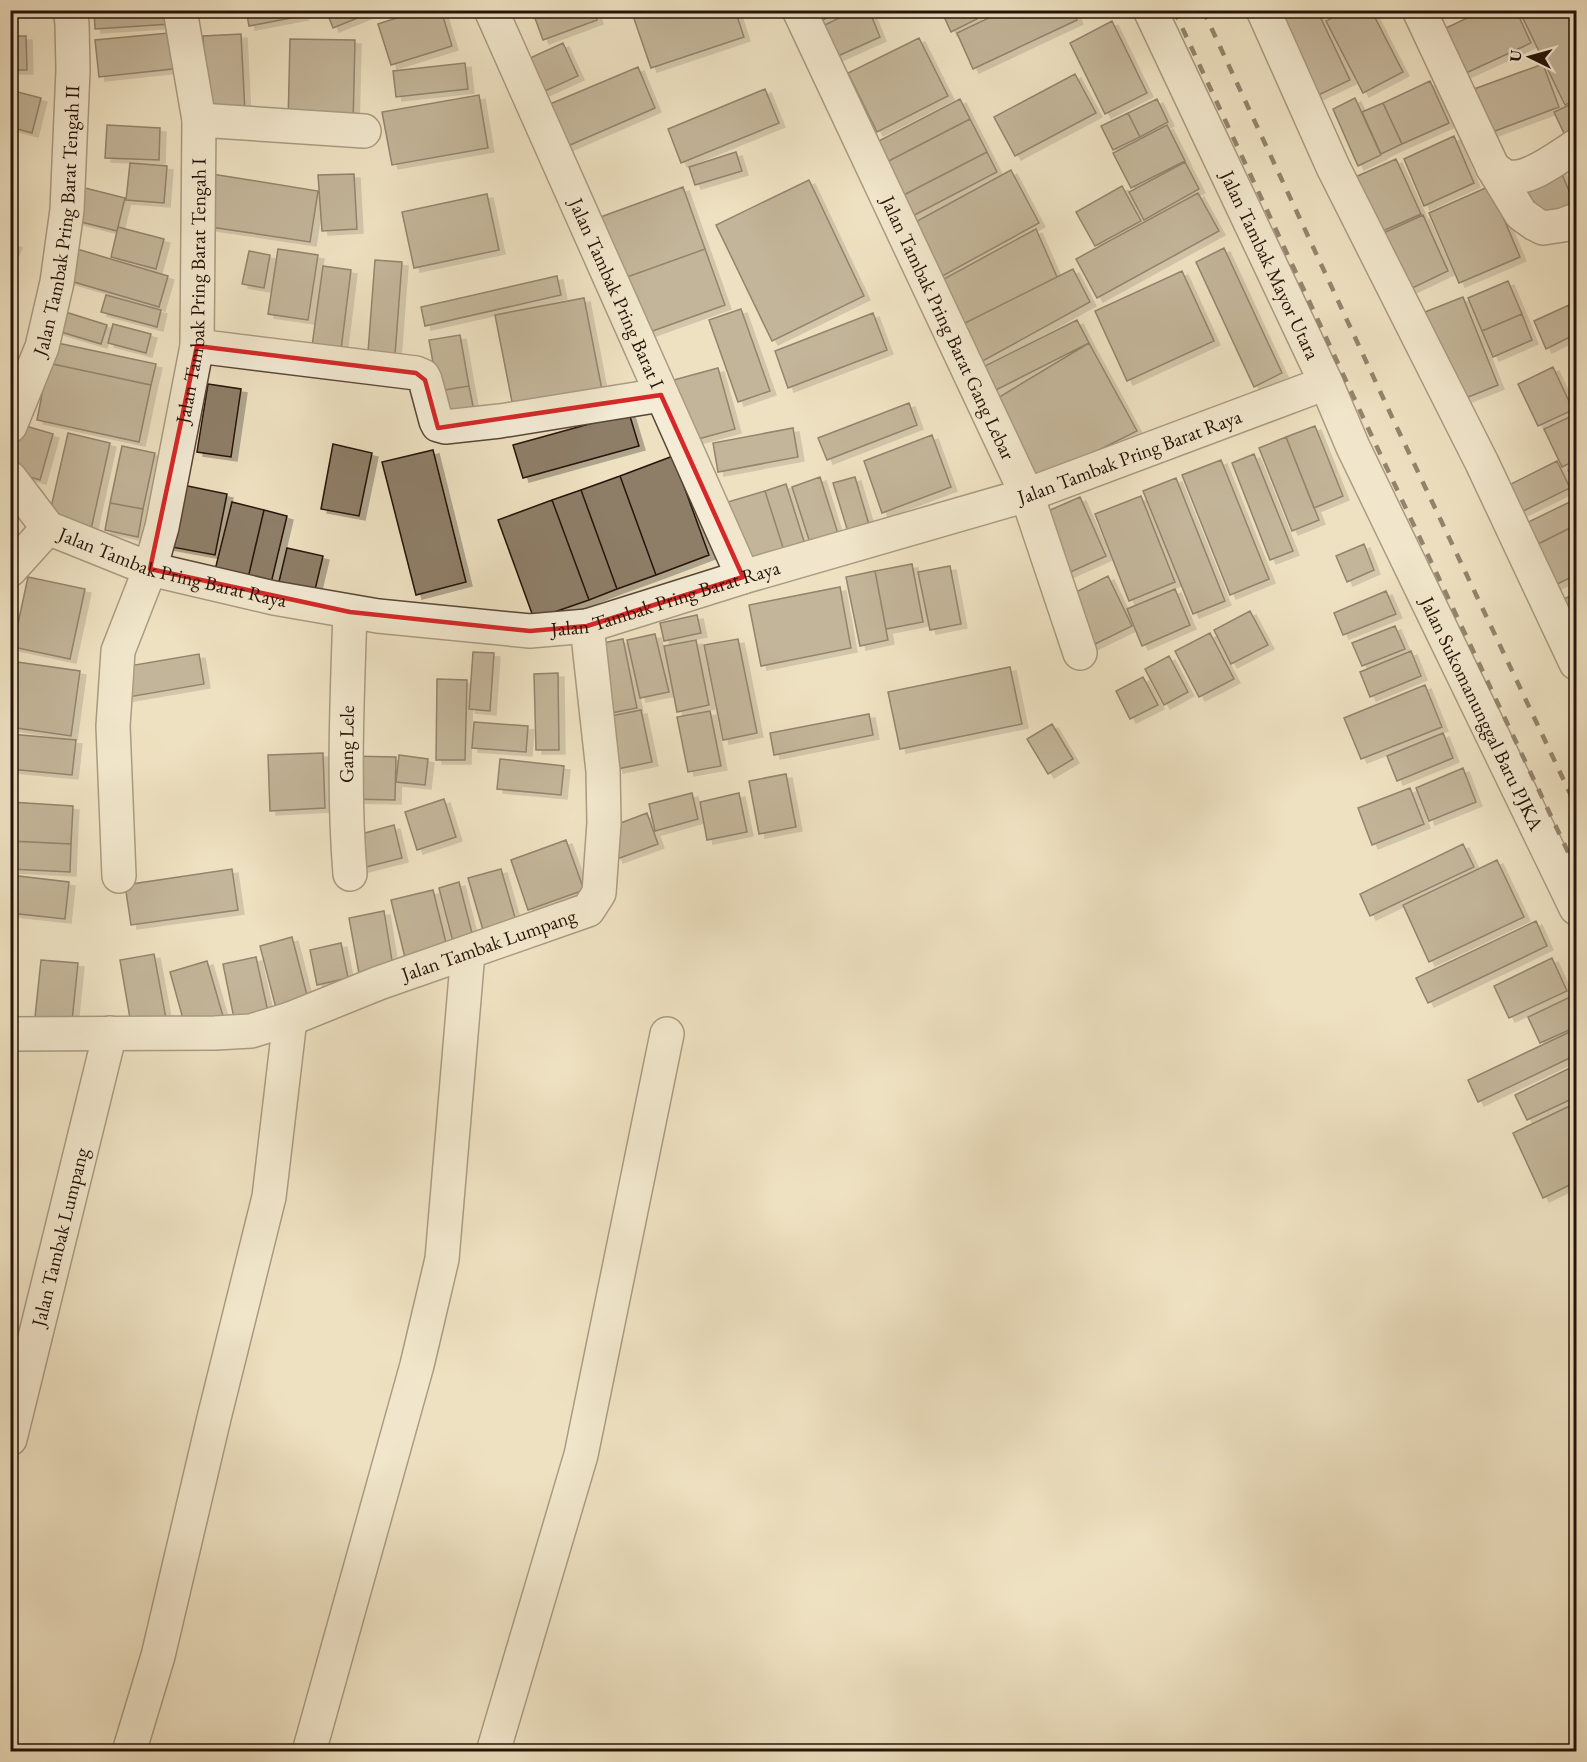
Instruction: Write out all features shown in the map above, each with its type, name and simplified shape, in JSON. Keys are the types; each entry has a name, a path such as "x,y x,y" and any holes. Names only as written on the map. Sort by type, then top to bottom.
{"street":[{"name":"Jalan Tambak Pring Barat Tengah II","path":"10,426 42,347 57,282 67,210 73,70 70,10"},
{"name":"Jalan Tambak Pring Barat Tengah I","path":"119,876 113,726 118,651 150,569 162,526 197,345 199,120 180,10"},
{"name":"Jalan Tambak Pring Barat I","path":"491,10 743,577"},
{"name":"Jalan Tambak Pring Barat Gang Lebar","path":"799,10 1027,495 1080,653"},
{"name":"Jalan Tambak Mayor Utara","path":"1150,10 1388,520"},
{"path":"1263,10 1333,167 1479,457 1576,663"},
{"path":"1419,10 1493,168 1521,213 1543,228 1576,220"},
{"path":"199,120 364,131"},
{"path":"1493,168 1504,176 1523,177 1576,146"},
{"path":"197,345 416,373 423,376 425,380 438,425 445,427 500,421 661,395"},
{"name":"Jalan Tambak Pring Barat Raya","path":"10,478 48,528 150,569 274,598 350,612 530,631 587,626 743,577 1027,495 1326,383"},
{"name":"Jalan Sukomanunggal Baru PJKA","path":"1388,520 1576,908"},
{"path":"10,570 48,528"},
{"name":"Gang Lele","path":"350,612 346,719 346,820 350,874"},
{"name":"Jalan Tambak Lumpang","path":"10,1034 251,1031 290,1019 379,983 588,909 599,893 604,823 603,771 587,626"},
{"path":"309,1752 417,1365 441,1260 468,952"},
{"path":"129,1752 158,1656 214,1418 270,1197 290,1019"},
{"name":"Jalan Tambak Lumpang","path":"10,1439 110,1033"},
{"path":"492,1752 581,1455 667,1034"}],"highlighted area":[{"path":"197,346 416,373 425,380 438,428 661,395 743,577 587,626 530,631 350,612 150,569"}],"building":[{"path":"94,10 170,10 171,24 95,29"},
{"path":"246,10 301,10 302,16 249,26"},
{"path":"326,10 377,10 333,28"},
{"path":"421,10 441,10 452,46 391,65 378,24"},
{"path":"532,10 594,10 597,20 543,40"},
{"path":"631,10 735,10 744,37 651,68"},
{"path":"803,10 843,10 808,27"},
{"path":"856,10 869,10 880,37 827,61 814,30"},
{"path":"941,10 973,10 977,19 951,32"},
{"path":"1005,10 1073,10 1077,20 973,69 957,33"},
{"path":"1292,10 1317,10 1350,80 1308,100 1270,21"},
{"path":"1346,10 1371,10 1403,72 1363,93 1326,21"},
{"path":"1484,10 1516,10 1531,43 1453,79 1433,34"},
{"path":"1519,10 1576,10 1576,100 1565,105"},
{"path":"1112,21 1147,93 1105,114 1070,43"},
{"path":"179,32 182,68 99,77 95,40"},
{"path":"241,34 245,112 207,114 203,36"},
{"path":"10,36 26,36 27,70 10,70"},
{"path":"919,38 948,96 877,132 848,73"},
{"path":"290,39 355,40 353,126 288,125"},
{"path":"563,43 578,76 534,96 519,63"},
{"path":"465,63 468,89 396,97 393,71"},
{"path":"1543,64 1559,107 1479,137 1463,93"},
{"path":"638,67 655,108 561,149 543,107"},
{"path":"1075,74 1096,113 1015,156 994,117"},
{"path":"1430,81 1449,123 1402,144 1383,103"},
{"path":"765,89 779,123 681,163 668,129"},
{"path":"10,90 41,98 32,133 10,127"},
{"path":"479,95 488,148 392,165 382,112"},
{"path":"1355,98 1381,155 1358,166 1333,109"},
{"path":"960,99 970,119 879,166 869,146"},
{"path":"1157,99 1168,122 1140,137 1128,113"},
{"path":"1576,102 1576,141 1569,144 1554,112"},
{"path":"1383,103 1402,144 1381,154 1362,112"},
{"path":"1128,113 1140,137 1113,150 1101,126"},
{"path":"970,119 987,152 896,199 879,166"},
{"path":"107,125 160,128 159,160 105,158"},
{"path":"1167,125 1185,161 1131,188 1113,153"},
{"path":"1454,136 1474,183 1424,206 1404,159"},
{"path":"736,152 742,171 695,185 689,167"},
{"path":"987,152 997,172 907,219 896,199"},
{"path":"1396,159 1421,214 1376,234 1353,178"},
{"path":"1185,162 1199,189 1144,220 1129,192"},
{"path":"130,163 167,166 164,203 126,200"},
{"path":"1558,165 1576,207 1539,223 1522,181"},
{"path":"1011,170 1039,223 937,279 908,226"},
{"path":"212,174 318,191 310,242 204,226"},
{"path":"354,174 357,229 322,231 318,175"},
{"path":"809,180 864,296 772,341 716,225"},
{"path":"77,186 125,198 117,231 69,219"},
{"path":"1122,186 1141,221 1095,246 1076,212"},
{"path":"1490,186 1520,257 1459,283 1429,213"},
{"path":"683,187 705,249 616,281 595,219"},
{"path":"1198,193 1219,231 1097,298 1076,259"},
{"path":"487,194 499,250 414,268 402,212"},
{"path":"1423,215 1448,271 1404,292 1379,235"},
{"path":"118,227 164,239 156,269 111,257"},
{"path":"1036,229 1057,277 963,324 942,280"},
{"path":"10,242 16,244 10,258"},
{"path":"1224,248 1282,373 1254,387 1196,262"},
{"path":"77,249 168,276 159,307 67,280"},
{"path":"278,249 318,255 308,320 268,314"},
{"path":"705,249 725,305 636,337 616,281"},
{"path":"249,251 270,255 264,288 242,284"},
{"path":"375,260 402,262 395,355 368,352"},
{"path":"323,266 351,270 341,350 312,346"},
{"path":"1073,269 1090,302 979,363 963,324"},
{"path":"1182,271 1214,341 1127,381 1095,311"},
{"path":"557,276 561,295 425,326 421,307"},
{"path":"1508,281 1522,314 1482,331 1468,298"},
{"path":"106,295 161,310 157,327 101,312"},
{"path":"1463,297 1498,385 1456,402 1420,314"},
{"path":"584,298 604,400 515,417 495,315"},
{"path":"1569,305 1576,322 1576,334 1546,349 1534,321"},
{"path":"56,309 107,325 101,344 51,329"},
{"path":"741,309 770,391 738,402 709,320"},
{"path":"873,313 887,350 788,388 775,351"},
{"path":"1522,314 1532,340 1493,357 1482,331"},
{"path":"1077,320 1089,343 992,392 981,368"},
{"path":"113,324 151,334 146,353 108,343"},
{"path":"460,335 469,386 438,391 429,340"},
{"path":"53,342 156,364 151,385 48,363"},
{"path":"1089,343 1137,431 1037,481 996,399"},
{"path":"48,363 151,385 139,442 37,420"},
{"path":"1553,367 1573,410 1538,426 1518,384"},
{"path":"718,368 735,429 687,442 670,381"},
{"path":"208,384 241,389 231,457 197,452"},
{"path":"469,386 475,416 444,422 438,391"},
{"path":"909,403 917,425 827,460 818,438"},
{"path":"629,413 639,446 523,478 513,445"},
{"path":"1576,414 1576,460 1562,467 1544,429"},
{"path":"19,424 53,434 40,480 10,471 10,454"},
{"path":"1315,426 1343,496 1314,508 1286,437"},
{"path":"793,428 798,457 718,472 713,443"},
{"path":"68,433 110,443 90,534 47,525"},
{"path":"932,435 951,487 882,513 864,461"},
{"path":"1286,437 1319,520 1292,531 1259,448"},
{"path":"333,444 372,453 359,516 321,509"},
{"path":"122,446 155,453 143,509 110,503"},
{"path":"433,450 466,582 416,595 382,462"},
{"path":"1254,454 1293,551 1270,560 1232,463"},
{"path":"673,456 709,555 656,575 620,476"},
{"path":"1221,460 1269,579 1230,595 1182,475"},
{"path":"1557,461 1570,488 1509,518 1497,491"},
{"path":"1576,466 1576,489 1568,470"},
{"path":"620,476 656,575 617,589 581,490"},
{"path":"820,477 840,540 812,549 792,487"},
{"path":"855,477 873,538 852,545 833,483"},
{"path":"1176,478 1225,601 1193,614 1143,491"},
{"path":"173,483 227,494 215,555 161,545"},
{"path":"786,484 808,554 787,560 765,491"},
{"path":"581,490 617,589 589,600 552,500"},
{"path":"765,491 787,560 750,572 728,502"},
{"path":"1141,496 1175,582 1129,601 1095,514"},
{"path":"1080,497 1106,556 1066,574 1041,514"},
{"path":"1576,499 1576,525 1530,548 1520,526"},
{"path":"552,500 589,600 534,619 498,520"},
{"path":"232,502 264,510 245,591 212,582"},
{"path":"110,503 143,509 138,537 105,530"},
{"path":"264,510 287,516 268,596 245,591"},
{"path":"1576,525 1576,575 1549,588 1530,548"},
{"path":"1364,544 1374,570 1347,582 1336,556"},
{"path":"287,548 323,556 314,594 278,586"},
{"path":"912,564 923,622 886,629 875,571"},
{"path":"950,566 961,624 930,630 918,572"},
{"path":"875,571 888,640 860,646 846,577"},
{"path":"1108,576 1132,626 1087,648 1064,598"},
{"path":"28,577 85,589 70,659 13,647"},
{"path":"840,587 851,648 761,666 749,605"},
{"path":"1175,589 1190,625 1142,646 1127,609"},
{"path":"1386,591 1396,614 1343,635 1334,613"},
{"path":"1576,593 1576,620 1564,626 1554,604"},
{"path":"1250,611 1268,645 1231,664 1214,630"},
{"path":"697,615 701,633 664,641 660,623"},
{"path":"1395,626 1405,649 1362,666 1352,643"},
{"path":"1210,633 1234,679 1199,697 1175,651"},
{"path":"655,634 669,692 640,698 627,640"},
{"path":"623,639 637,708 606,714 593,645"},
{"path":"738,639 757,733 723,740 704,645"},
{"path":"696,640 709,705 677,712 664,646"},
{"path":"1411,651 1421,676 1370,697 1360,672"},
{"path":"473,652 494,653 490,711 469,709"},
{"path":"199,654 204,684 123,698 117,668"},
{"path":"1169,656 1188,692 1164,705 1145,669"},
{"path":"10,661 80,671 71,736 10,727"},
{"path":"1010,667 1022,724 900,749 888,692"},
{"path":"558,673 559,750 536,750 534,674"},
{"path":"1143,677 1158,705 1130,719 1116,691"},
{"path":"437,679 467,680 465,760 436,760"},
{"path":"1425,685 1442,727 1361,759 1344,718"},
{"path":"641,710 652,762 617,769 606,717"},
{"path":"710,711 721,766 688,772 677,717"},
{"path":"869,714 873,735 774,755 770,733"},
{"path":"474,722 528,726 526,752 472,748"},
{"path":"1052,724 1073,759 1048,774 1027,739"},
{"path":"1443,733 1453,758 1397,781 1387,756"},
{"path":"10,734 76,740 72,775 10,769"},
{"path":"323,753 325,808 270,811 268,755"},
{"path":"399,755 428,759 425,785 396,782"},
{"path":"348,756 396,757 395,800 347,799"},
{"path":"500,759 564,766 561,795 497,789"},
{"path":"1463,768 1476,802 1429,821 1416,788"},
{"path":"786,774 796,827 759,834 749,781"},
{"path":"1410,788 1424,824 1372,845 1358,808"},
{"path":"692,793 698,819 655,831 649,804"},
{"path":"739,793 747,832 707,840 700,802"},
{"path":"444,799 456,837 417,850 405,812"},
{"path":"10,802 73,806 71,844 10,841"},
{"path":"647,813 658,844 617,859 605,829"},
{"path":"394,825 402,858 362,868 354,836"},
{"path":"566,840 584,890 528,910 511,860"},
{"path":"10,841 71,844 70,872 10,869"},
{"path":"1463,844 1474,867 1370,916 1360,894"},
{"path":"1497,860 1524,917 1429,962 1403,905"},
{"path":"232,869 238,910 131,925 125,885"},
{"path":"501,869 516,921 483,930 468,878"},
{"path":"10,875 69,882 65,919 10,913"},
{"path":"459,882 474,941 454,946 439,888"},
{"path":"433,890 449,955 407,966 391,900"},
{"path":"384,911 394,973 360,979 349,918"},
{"path":"1536,921 1547,946 1428,1003 1416,978"},
{"path":"292,937 308,999 276,1008 260,946"},
{"path":"341,943 348,978 317,985 310,950"},
{"path":"154,954 167,1024 132,1030 120,960"},
{"path":"256,957 270,1021 236,1028 223,964"},
{"path":"1552,958 1567,991 1509,1018 1494,986"},
{"path":"41,960 78,963 72,1021 35,1017"},
{"path":"207,961 223,1016 185,1026 170,972"},
{"path":"1570,997 1576,1012 1576,1027 1540,1043 1528,1017"},
{"path":"1576,1029 1576,1055 1478,1102 1468,1080"},
{"path":"1576,1065 1576,1097 1527,1120 1515,1095"},
{"path":"1576,1103 1576,1182 1543,1198 1513,1133"},
{"path":"1576,1193 1576,1208 1571,1195"}],"railway":[{"path":"1174,10 1576,869"},
{"path":"1203,10 1576,806"}]}
